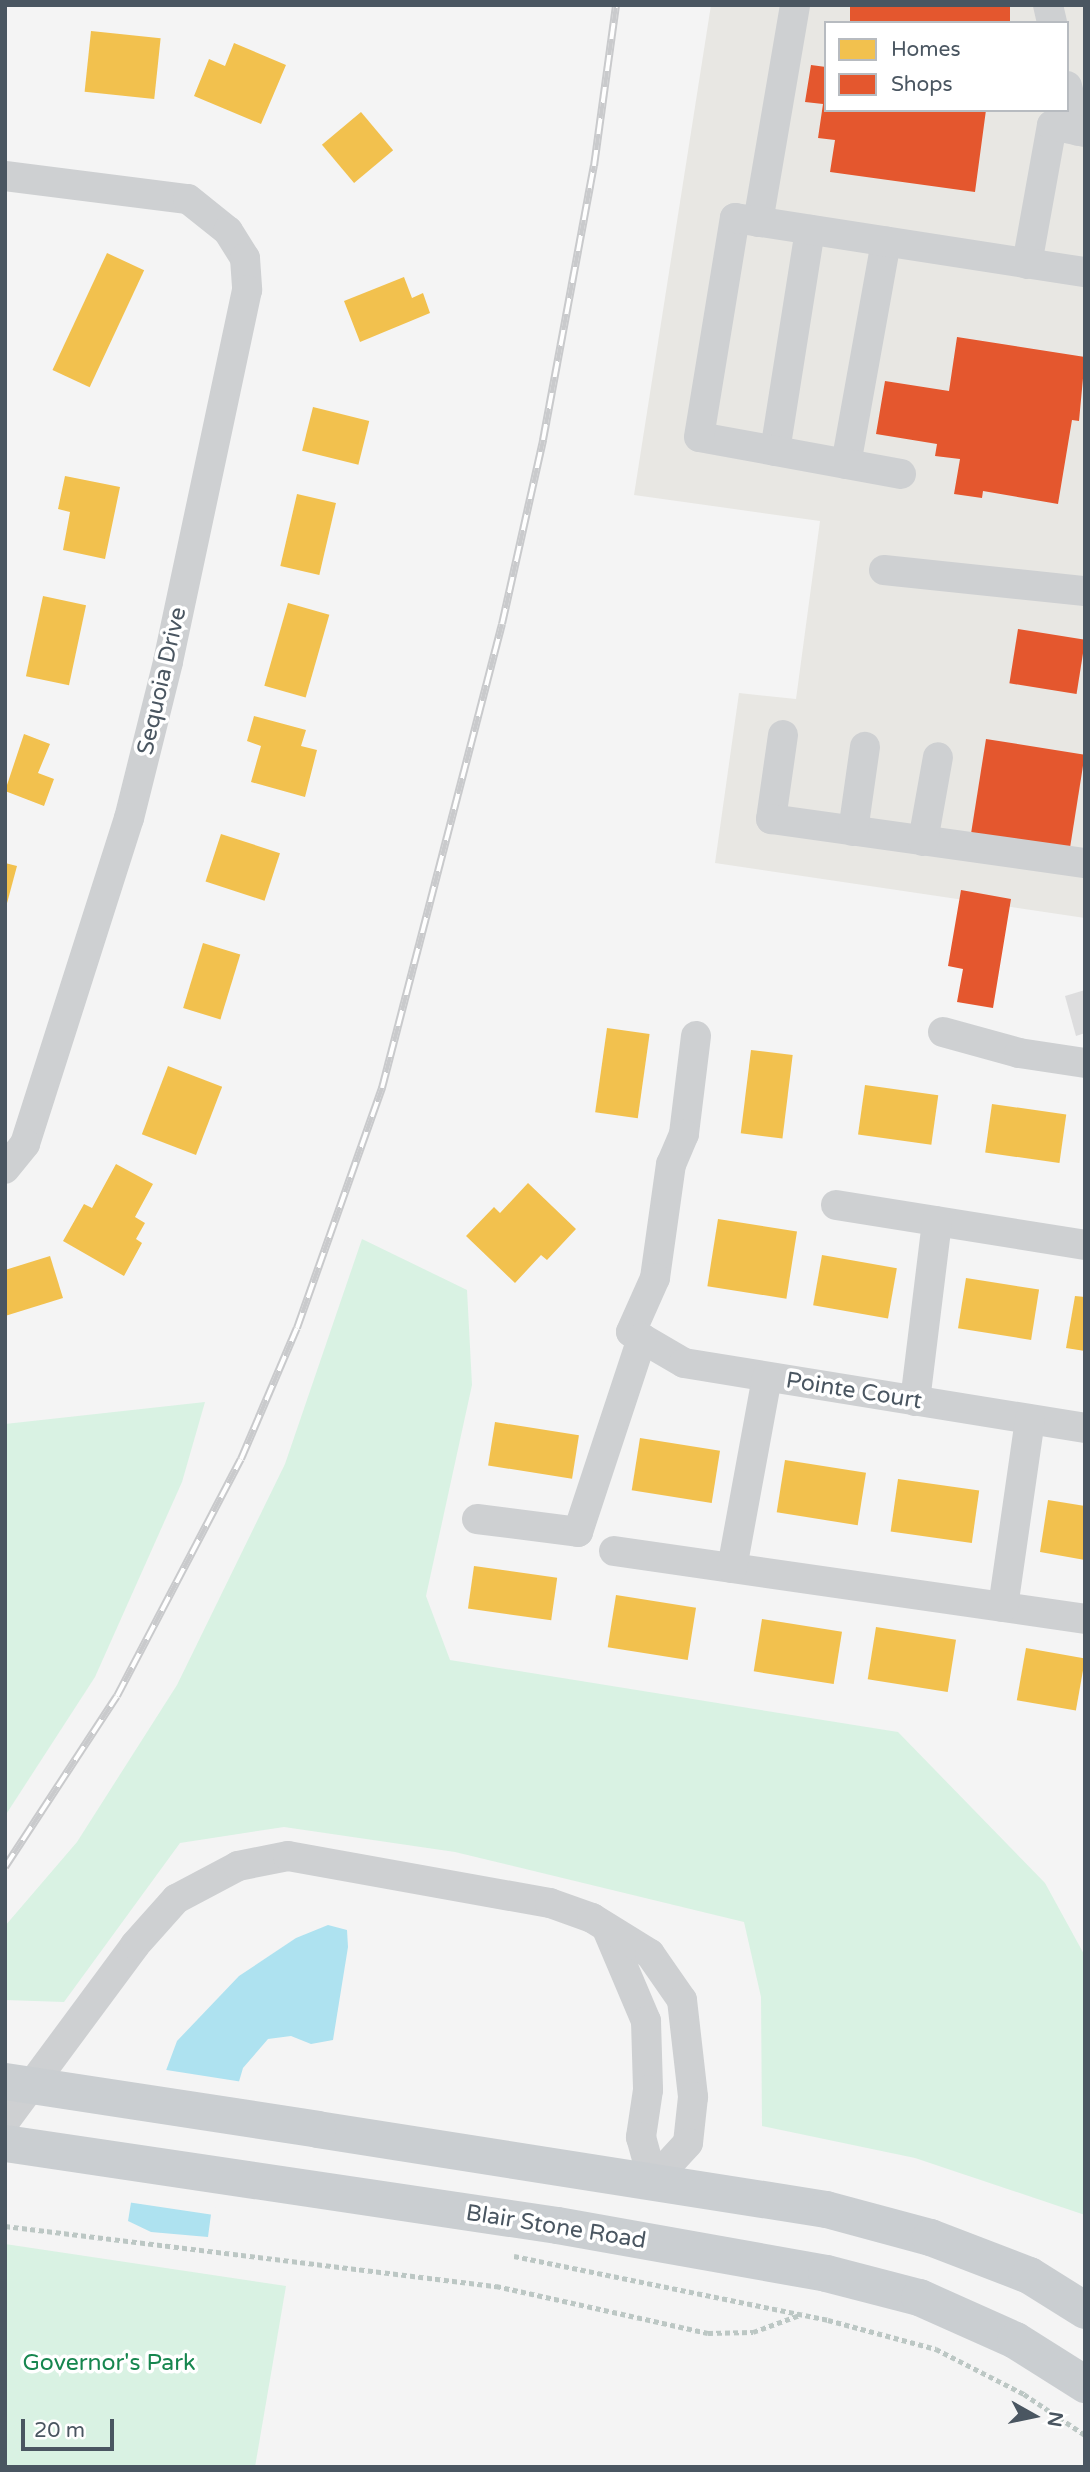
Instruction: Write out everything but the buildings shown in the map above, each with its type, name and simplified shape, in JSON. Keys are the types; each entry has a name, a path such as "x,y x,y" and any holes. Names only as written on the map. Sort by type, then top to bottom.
{"main road":[{"path":"5,2081 826,2208 930,2236 1029,2275 1085,2310"},
{"name":"Blair Stone Road","path":"5,2143 645,2241 825,2273 919,2297 1015,2340 1085,2384"},
{"path":"645,2241 653,2181"}],"street":[{"path":"758,222 795,5"},
{"path":"1069,92 1082,132"},
{"path":"1027,264 1052,125 1082,132"},
{"name":"Sequoia Drive","path":"5,176 188,199 228,231 245,258 247,290 168,662 129,818 25,1144 5,1169"},
{"path":"901,474 699,437 735,218 1085,272"},
{"path":"775,451 810,230"},
{"path":"846,464 886,242"},
{"path":"884,570 1085,591"},
{"path":"783,735 771,820 1085,863"},
{"path":"853,831 865,747"},
{"path":"923,841 938,757"},
{"path":"943,1032 1019,1053 1085,1063"},
{"path":"477,1519 578,1532 655,1278 671,1164 684,1134 696,1036"},
{"path":"836,1205 1085,1245"},
{"path":"915,1401 937,1221"},
{"name":"Pointe Court","path":"636,1335 684,1363 1085,1428"},
{"path":"732,1568 767,1377"},
{"path":"1003,1607 1030,1420"},
{"path":"614,1551 1085,1619"},
{"path":"5,2121 135,1945 176,1899 238,1866 288,1856 550,1903 607,1929 650,1954 682,2000 692,2097 688,2143 653,2181"},
{"path":"607,1929 646,2021 648,2091 641,2137 653,2181"}],"path":[{"path":"5,2226 496,2286 708,2333 753,2332 801,2314"},
{"path":"504,2253 801,2314 936,2349 1024,2393 1085,2435"}],"shaded area":[{"path":"711,5 1085,5 1085,918 715,863 739,693 796,699 820,521 634,495"}],"green space":[{"path":"362,1239 467,1290 472,1385 426,1596 450,1660 898,1732 1045,1883 1085,1956 1085,2215 915,2158 762,2126 761,1997 744,1922 455,1852 284,1827 180,1843 64,2002 5,2000 5,1926 77,1842 177,1685 285,1464"},
{"path":"205,1402 182,1482 95,1677 5,1816 5,1424"},
{"name":"Governor's Park","path":"5,2244 286,2286 255,2467 5,2467"}],"water":[{"path":"328,1925 347,1930 348,1947 333,2040 311,2044 291,2036 268,2039 243,2068 220,2146 208,2237 151,2232 128,2221 142,2135 177,2041 239,1976 296,1938"}],"pier":[{"path":"160,2069 243,2082 224,2146 214,2215 127,2202 139,2134"}],"railway":[{"path":"5,1867 117,1696 241,1459 297,1328 382,1088 502,624 543,440 594,166 616,5"}]}
